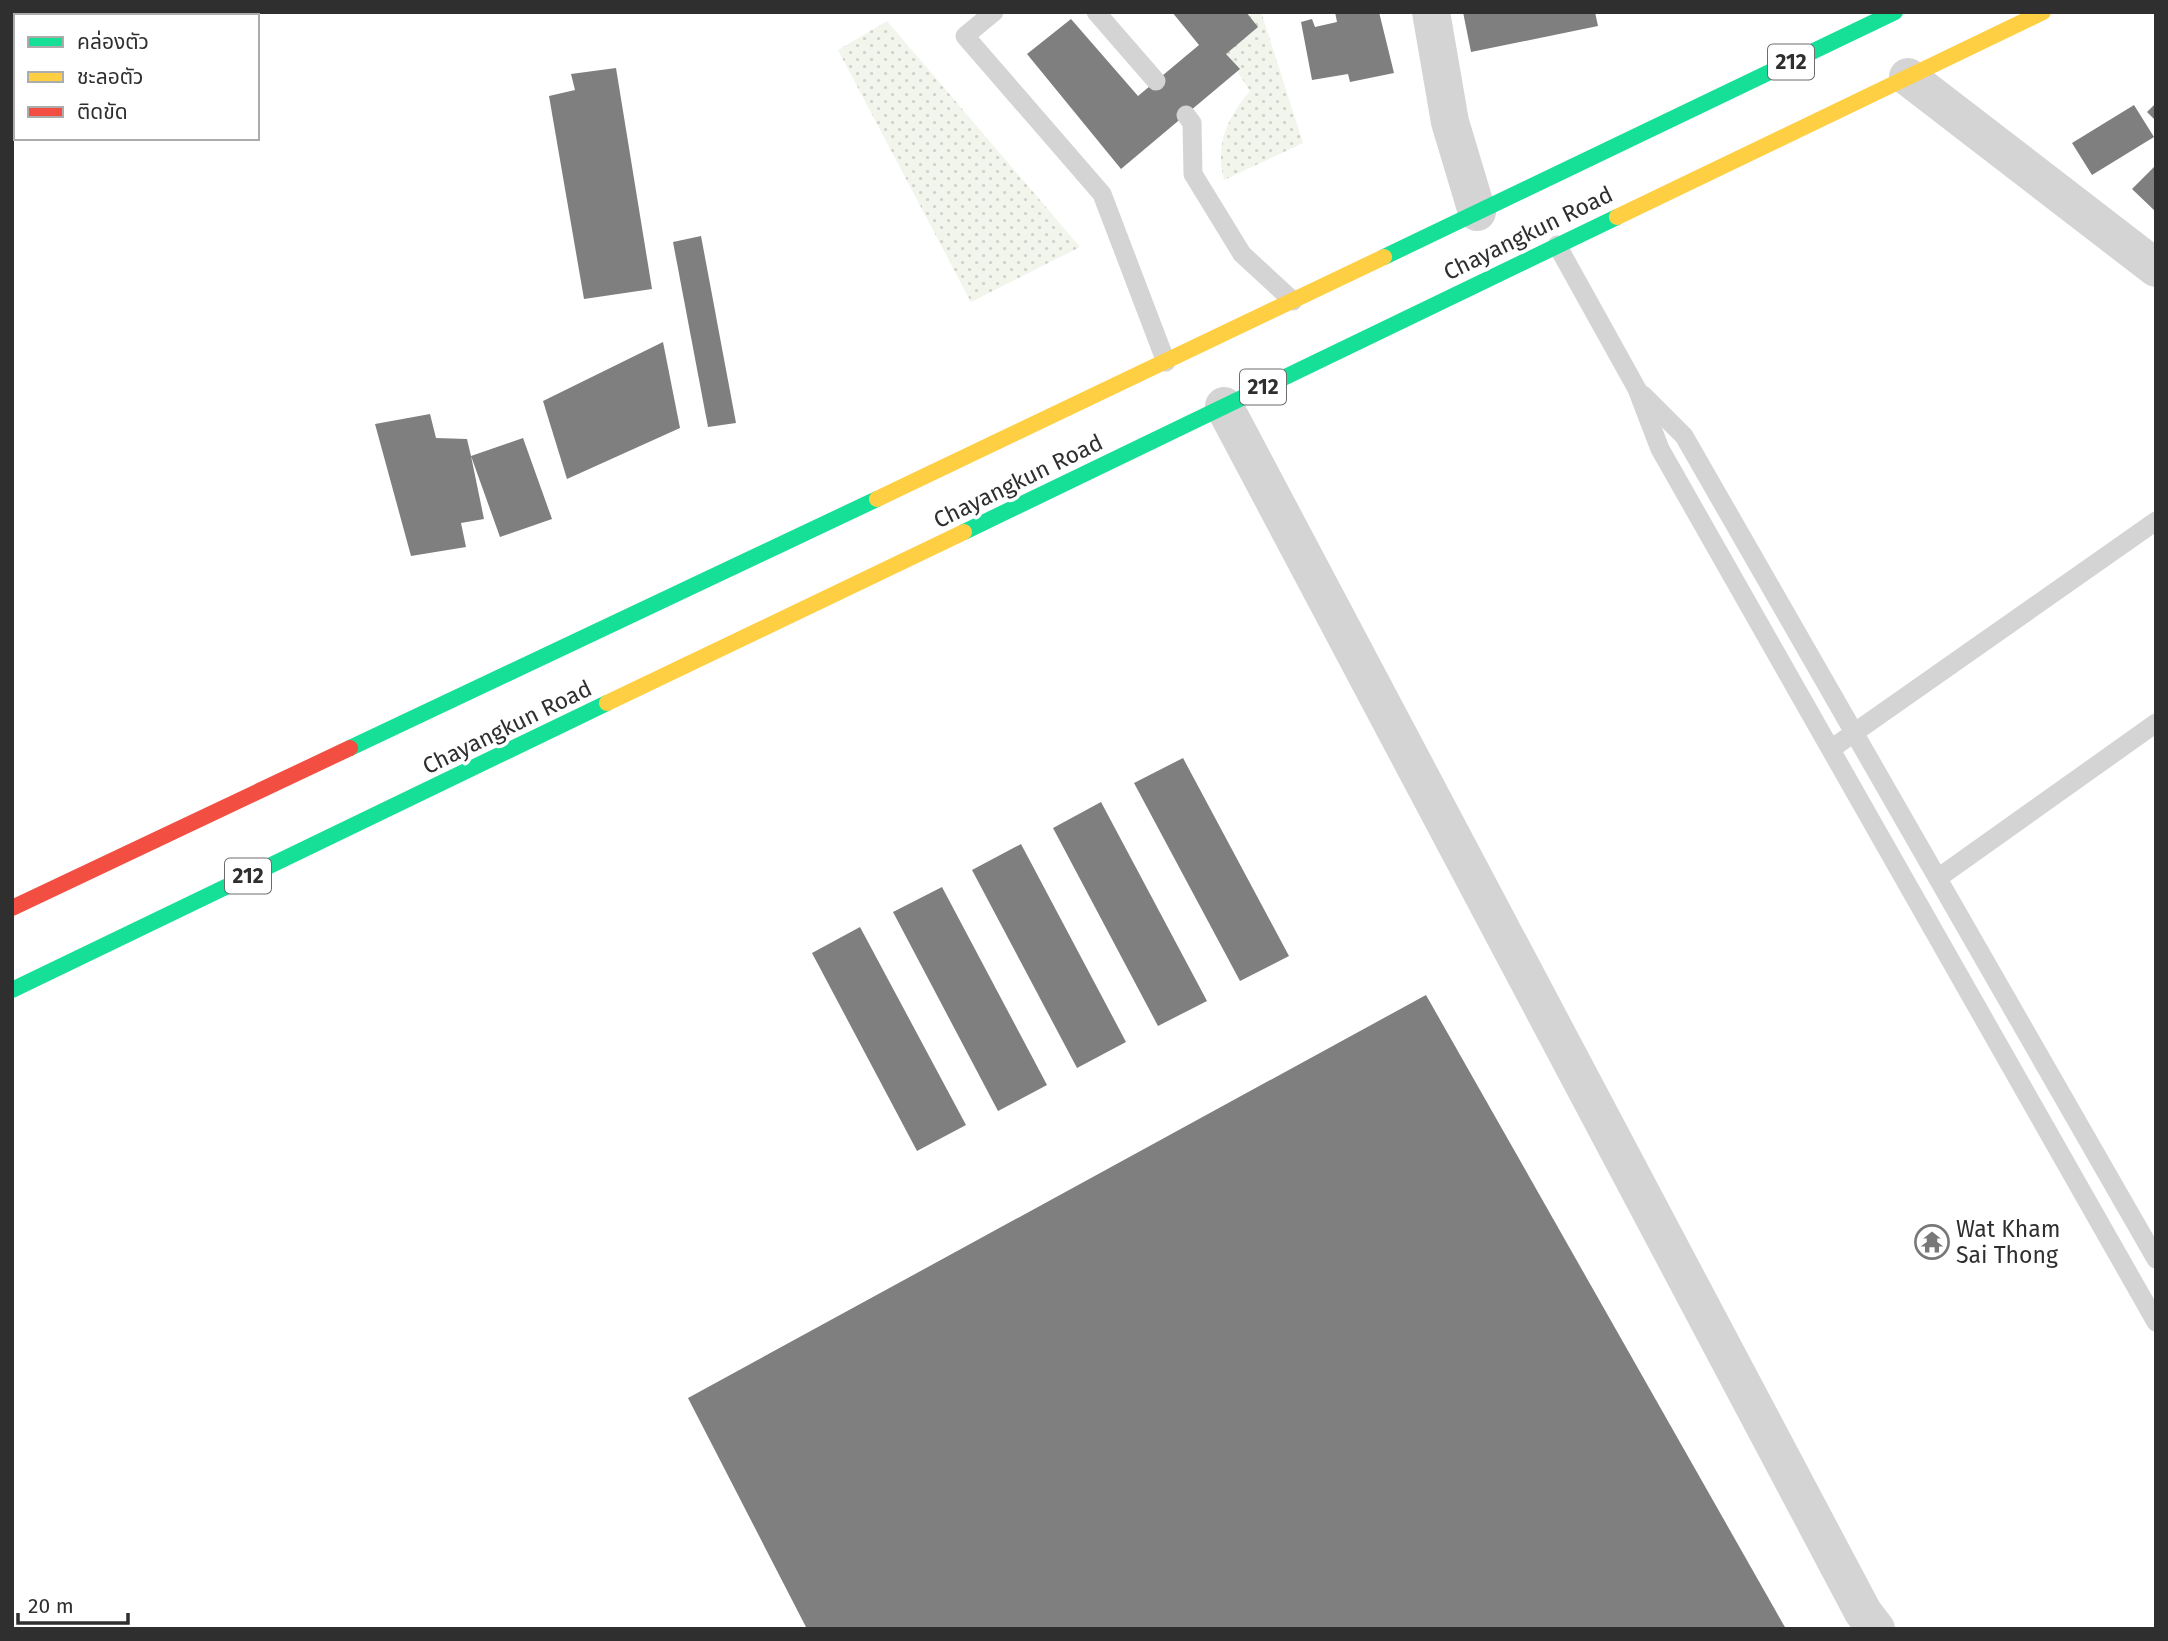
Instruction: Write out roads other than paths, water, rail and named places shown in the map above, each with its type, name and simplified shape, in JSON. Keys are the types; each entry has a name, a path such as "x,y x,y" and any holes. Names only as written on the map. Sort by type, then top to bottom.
{"main road":[{"name":"Chayangkun Road","path":"12,908 1166,362 1895,12"},
{"name":"Chayangkun Road","path":"12,990 2043,12"}],"street":[{"path":"1431,12 1450,121 1477,212"},
{"path":"1908,77 2156,268"},
{"path":"1224,406 1863,1612 1876,1629"}],"lane":[{"path":"994,12 965,36 1102,194 1166,362"},
{"path":"1096,12 1156,81"},
{"path":"1186,115 1192,123 1193,174 1242,254 1293,301"},
{"path":"1557,245 1637,389 1660,449 2156,1322"},
{"path":"1637,389 1684,436 2156,1259"},
{"path":"1831,749 2156,521"},
{"path":"1938,878 2156,723"}],"place":[{"name":"Wat Kham Sai Thong","path":"1932,1242"}]}
